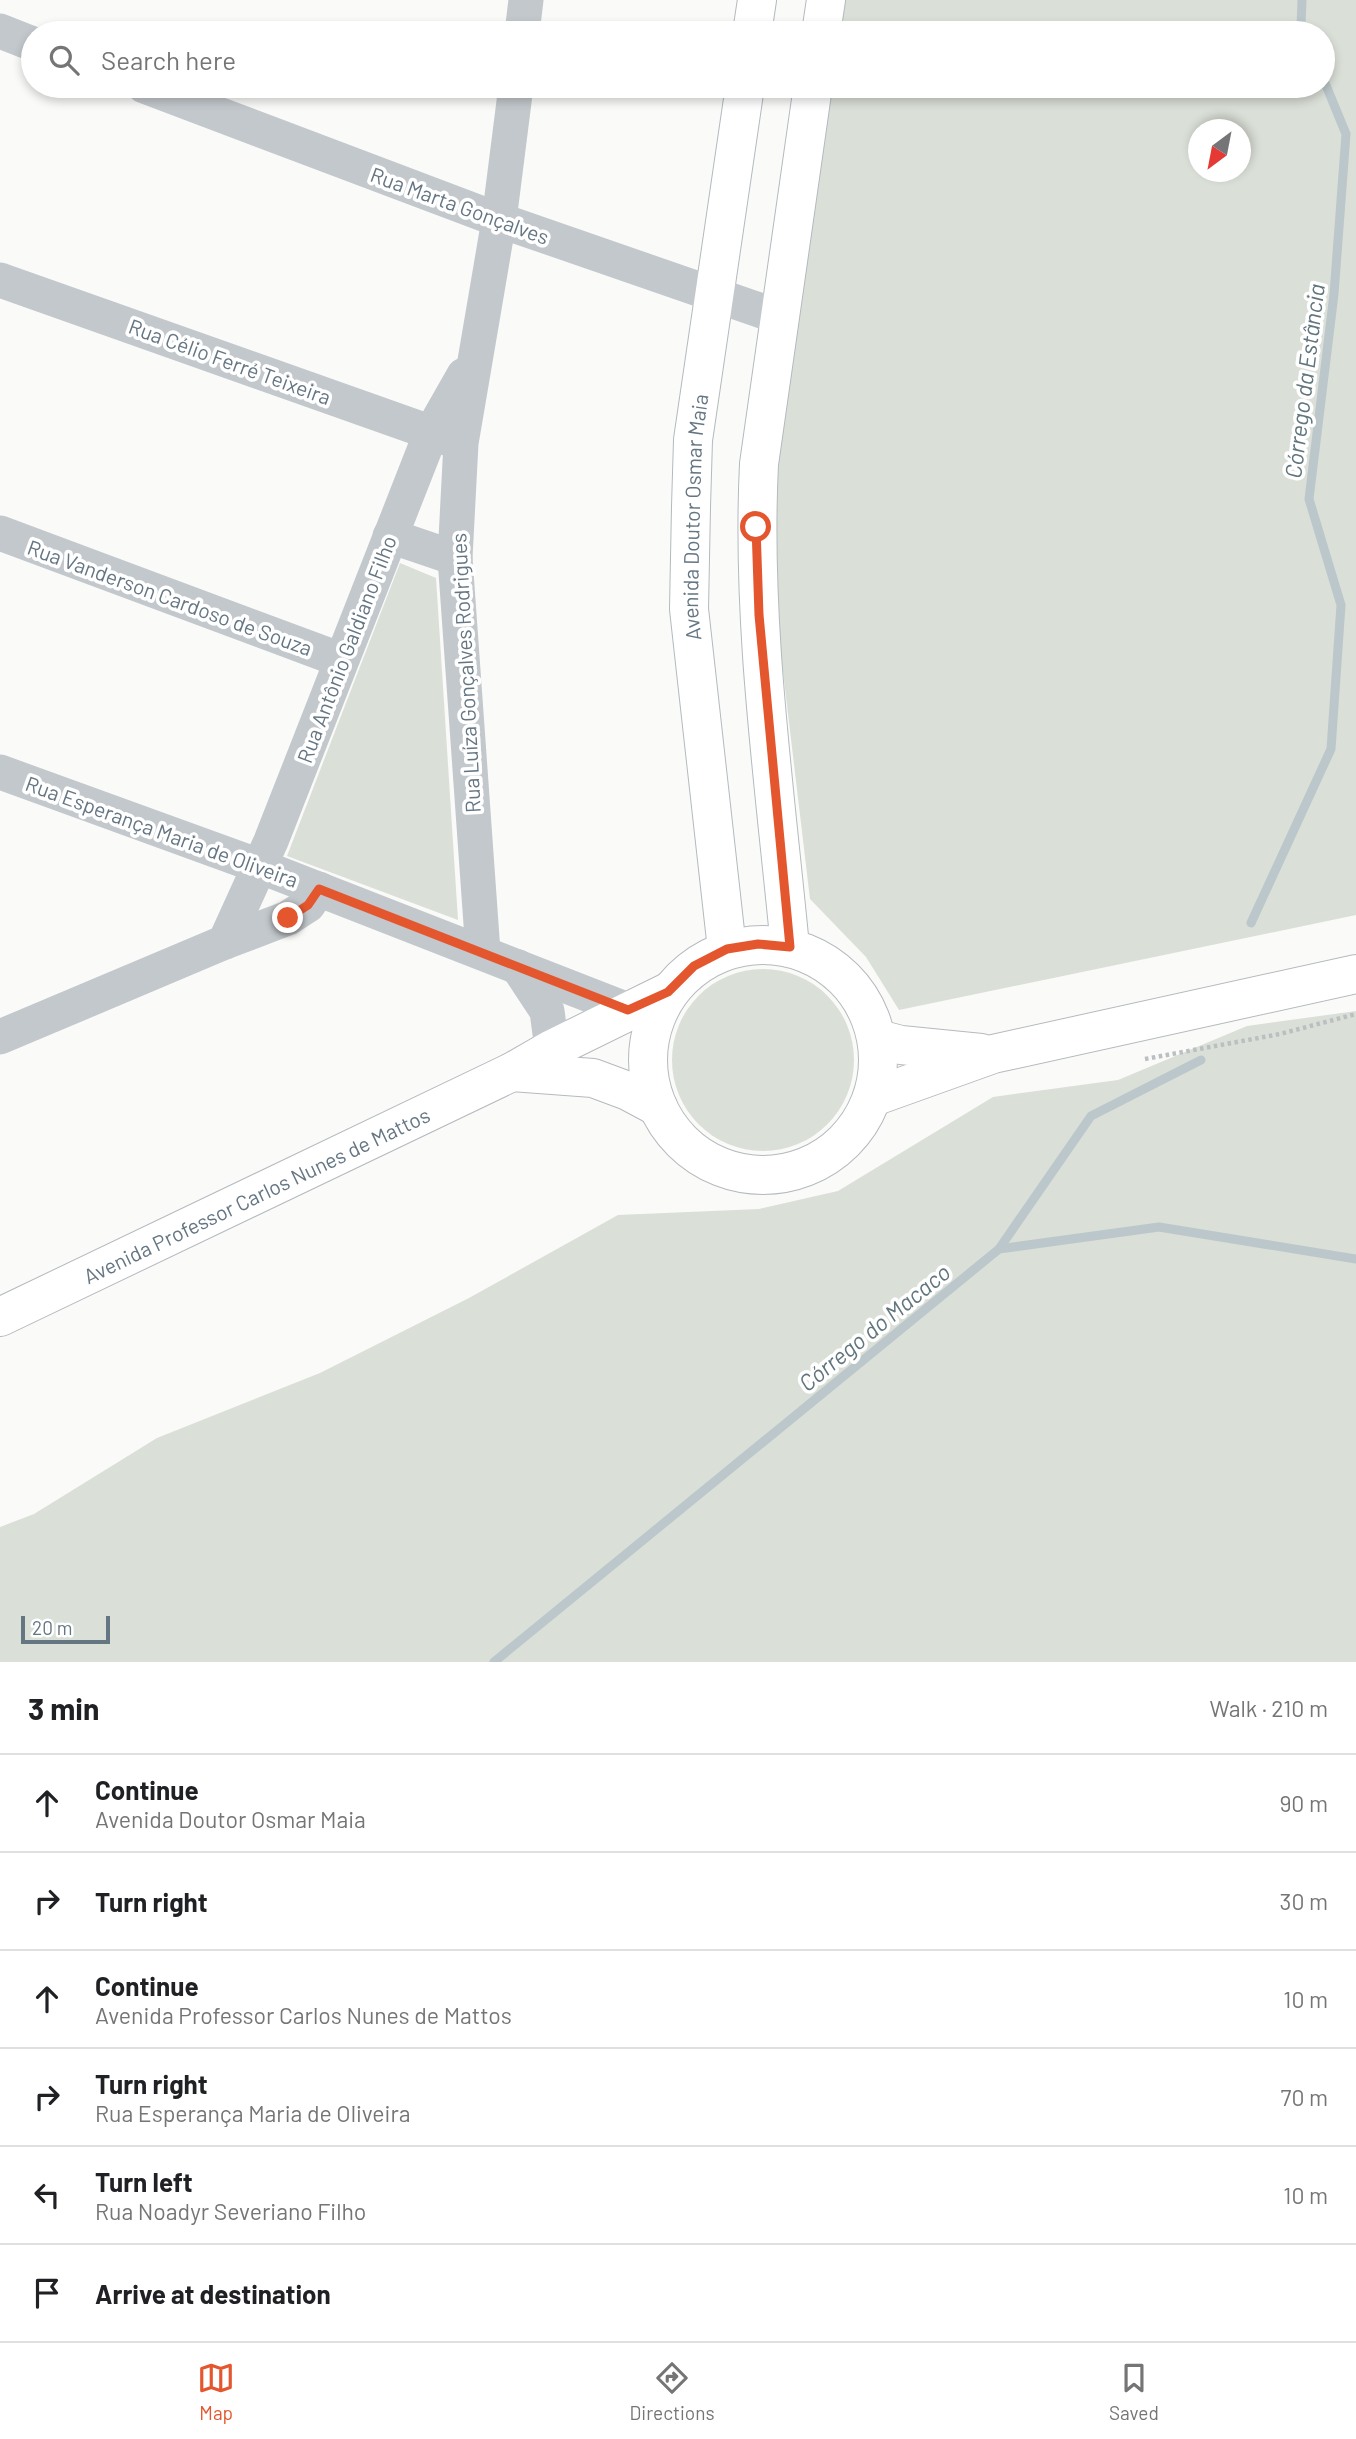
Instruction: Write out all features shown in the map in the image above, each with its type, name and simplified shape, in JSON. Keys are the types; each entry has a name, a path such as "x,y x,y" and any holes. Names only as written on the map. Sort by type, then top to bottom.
{"main road":[{"path":"754,21 757,0"},
{"path":"823,21 826,0"},
{"name":"Avenida Doutor Osmar Maia","path":"727,949 689,609 693,440 743,98"},
{"path":"790,947 759,615 756,527 759,464 811,98"},
{"path":"758,944 790,947 830,965 861,998 878,1039 879,1069 873,1097 854,1132 825,1158 789,1172 750,1175 712,1163 680,1140 658,1107 648,1068 651,1028 668,992 694,966 727,949 758,944"},
{"path":"873,1097 993,1054 1356,974"},
{"name":"Avenida Professor Carlos Nunes de Mattos","path":"0,1317 512,1072 628,1010 668,992"},
{"path":"878,1039 901,1045 993,1054"},
{"name":"Avenida Professor Carlos Nunes de Mattos","path":"512,1072 593,1078 628,1091 658,1107"}],"street":[{"path":"523,21 526,0"},
{"path":"0,31 21,39"},
{"name":"Rua Marta Gonçalves","path":"176,98 499,220 779,317"},
{"name":"Rua Luíza Gonçalves Rodrigues","path":"482,952 446,438 476,353 499,220 514,98"},
{"name":"Rua Célio Ferré Teixeira","path":"0,280 446,438"},
{"name":"Rua Antônio Galdiano Filho","path":"225,942 271,841 390,536 446,438"},
{"name":"Rua Vanderson Cardoso de Souza","path":"0,533 341,660"},
{"path":"390,536 455,558"},
{"name":"Rua Esperança Maria de Oliveira","path":"0,772 259,866 628,1010"},
{"path":"3,1033 288,918 308,905 319,889"},
{"path":"519,967 547,1011 552,1049"}],"shaded area":[{"path":"843,0 1356,0 1356,915 899,1010 866,957 810,899 782,663 772,540 778,457 829,98 1335,98 1335,21 840,21"},
{"path":"400,563 436,578 458,920 287,856"},
{"path":"763,969 781,970 798,976 828,995 847,1025 853,1042 853,1078 847,1095 828,1125 798,1144 781,1150 763,1151 745,1150 728,1144 698,1125 679,1095 673,1078 672,1060 673,1042 679,1025 698,995 728,976 745,970"},
{"path":"1356,1011 1356,1662 0,1662 0,1527 34,1514 157,1438 320,1373 469,1298 618,1215 759,1209 838,1191 993,1097 1118,1080 1247,1026"}],"waterway":[{"name":"Córrego da Estância","path":"1301,21 1302,0"},
{"name":"Córrego da Estância","path":"1251,923 1331,749 1341,605 1309,499 1334,294 1346,134 1331,98"},
{"name":"Córrego da Estância","path":"999,1249 1091,1116 1201,1060"},
{"name":"Córrego do Macaco","path":"494,1662 999,1249 1159,1227 1356,1259"}],"route":[{"path":"288,918 308,905 319,889 628,1010 668,992 694,966 727,949 758,944 790,947 759,615 756,527"}]}
